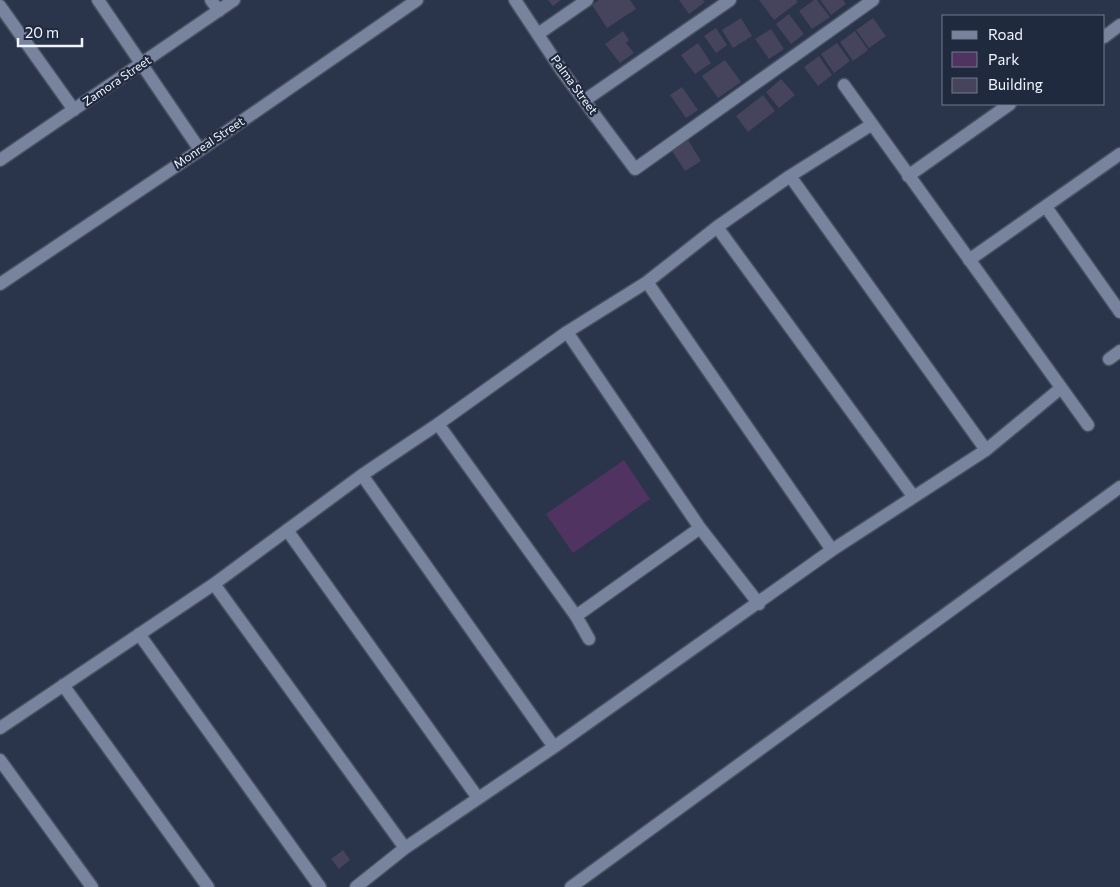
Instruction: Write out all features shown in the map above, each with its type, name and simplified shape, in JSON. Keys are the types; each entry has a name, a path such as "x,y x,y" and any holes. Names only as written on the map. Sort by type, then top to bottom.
{"street":[{"path":"98,0 200,150"},
{"path":"211,0 219,11"},
{"name":"Zamora Street","path":"0,160 234,0"},
{"name":"Monreal Street","path":"0,284 200,150 416,0"},
{"name":"Palma Street","path":"515,0 562,71 634,169 873,0"},
{"path":"538,34 587,0"},
{"path":"585,100 730,0"},
{"path":"0,6 74,110"},
{"path":"1105,36 1120,25"},
{"path":"844,85 1088,425"},
{"path":"908,176 1009,105"},
{"path":"0,728 214,584 362,475 438,424 567,332 647,282 717,227 790,176 872,124"},
{"path":"969,260 1120,154"},
{"path":"790,176 986,450"},
{"path":"1046,207 1120,312"},
{"path":"717,227 913,496"},
{"path":"647,282 832,550"},
{"path":"567,332 700,528 758,604"},
{"path":"1109,359 1120,351"},
{"path":"356,887 405,848 554,747 832,550 986,450 1061,388"},
{"path":"438,424 576,616 589,639"},
{"path":"362,475 554,747"},
{"path":"571,887 1120,487"},
{"path":"576,616 700,528"},
{"path":"286,530 478,798"},
{"path":"214,584 405,848"},
{"path":"139,634 320,887"},
{"path":"63,685 208,887"},
{"path":"0,760 92,887"}],"green space":[{"path":"624,460 650,499 573,553 546,514"}],"building":[{"path":"548,0 561,0 553,6"},
{"path":"599,0 630,0 636,9 607,28 592,5"},
{"path":"679,0 703,0 705,2 689,14"},
{"path":"759,0 796,0 798,2 774,20"},
{"path":"814,0 817,0 830,17 812,29 799,11"},
{"path":"820,0 843,0 846,4 831,15"},
{"path":"789,14 804,34 791,44 776,24"},
{"path":"741,18 752,36 733,48 722,30"},
{"path":"873,18 886,36 869,48 856,30"},
{"path":"716,28 727,45 716,53 704,36"},
{"path":"771,29 784,49 769,59 755,39"},
{"path":"623,31 629,40 626,43 634,53 620,63 605,44"},
{"path":"855,31 868,50 853,61 840,42"},
{"path":"698,43 711,63 695,74 681,55"},
{"path":"837,43 850,61 834,73 821,54"},
{"path":"819,56 832,75 818,86 804,67"},
{"path":"725,60 741,82 718,98 702,76"},
{"path":"781,79 795,95 779,108 766,92"},
{"path":"682,87 698,110 686,118 670,95"},
{"path":"763,95 775,111 748,132 736,116"},
{"path":"688,140 701,161 685,171 672,151"},
{"path":"343,850 350,860 339,869 331,859"}]}
